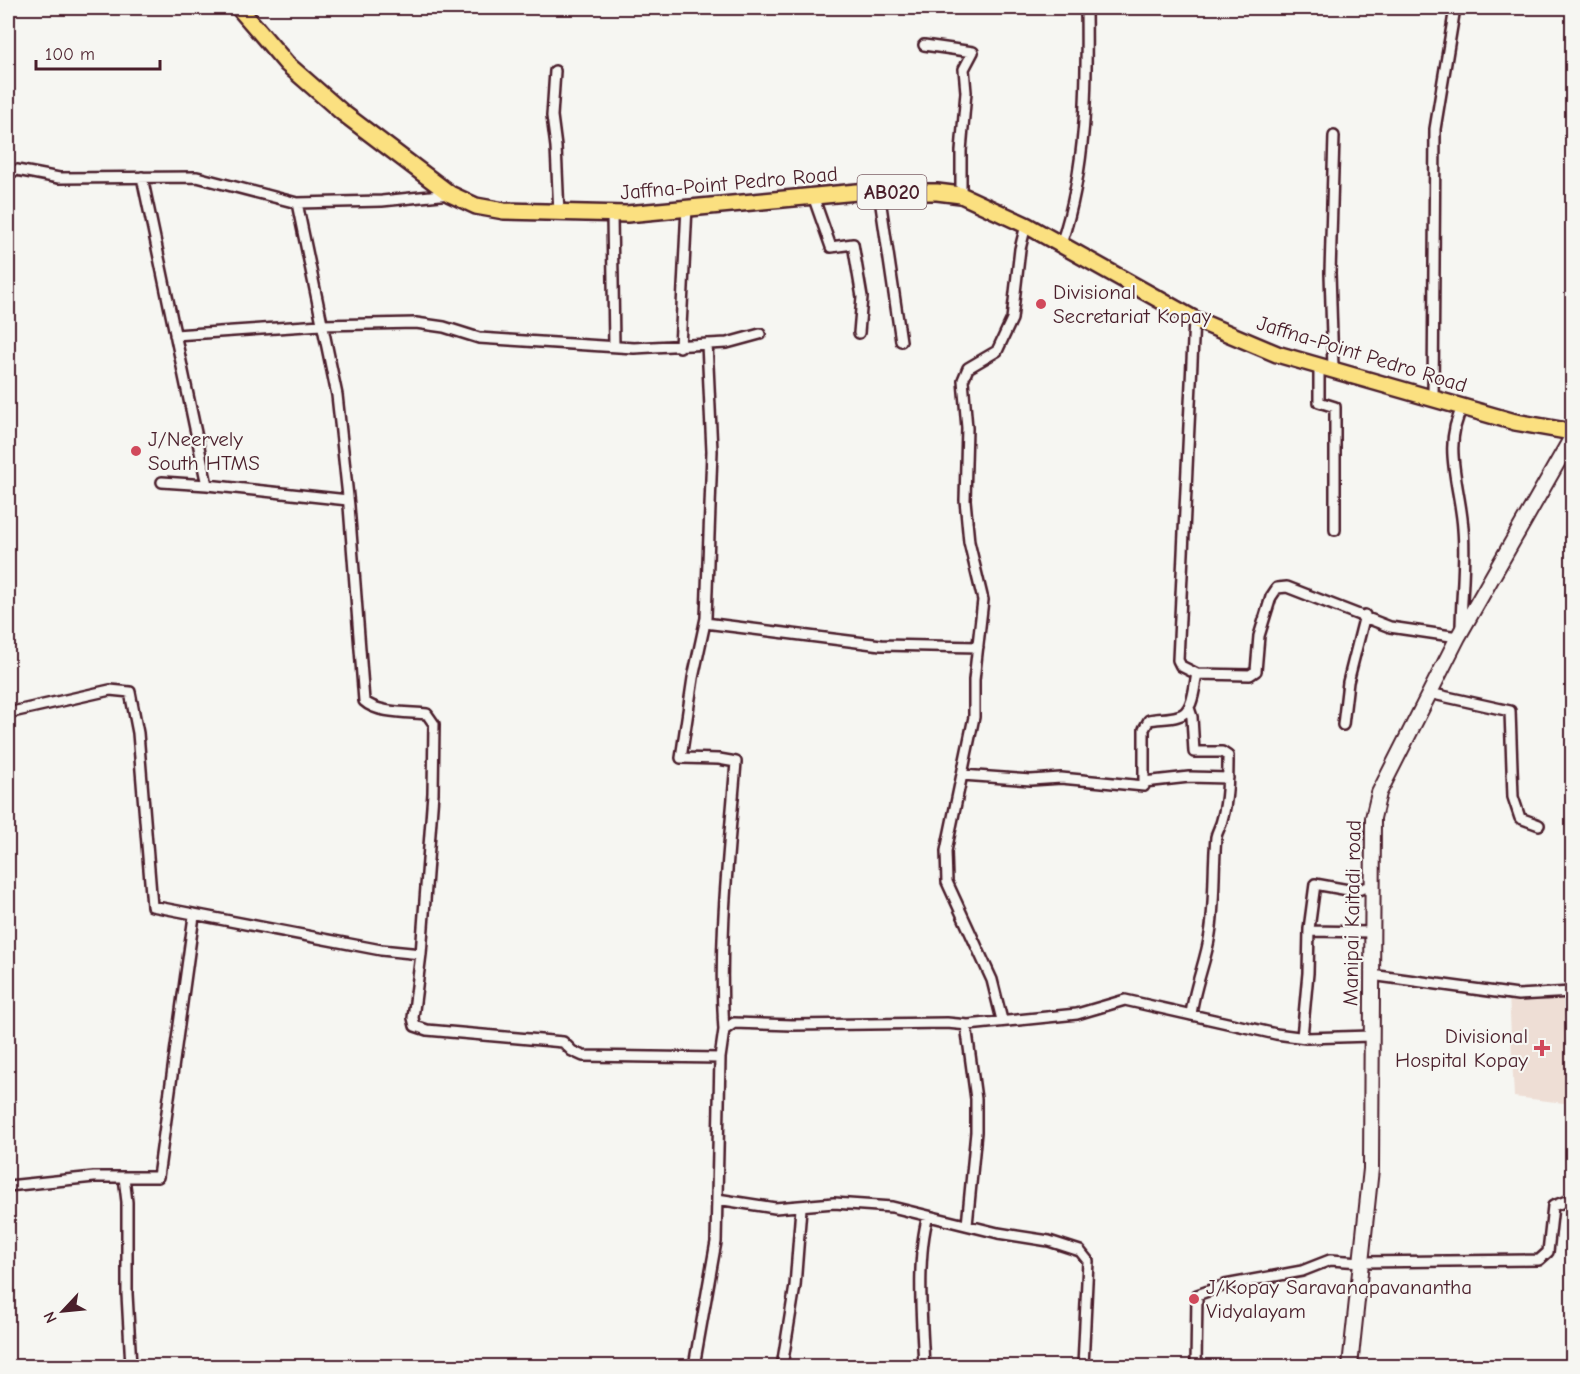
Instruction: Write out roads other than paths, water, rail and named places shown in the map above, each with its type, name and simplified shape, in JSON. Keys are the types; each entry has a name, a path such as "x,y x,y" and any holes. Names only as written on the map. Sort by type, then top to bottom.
{"main road":[{"name":"Jaffna-Point Pedro Road","path":"239,8 287,64 342,113 450,195 476,206 504,211 612,215 879,192 937,192 961,195 1026,225 1194,319 1277,354 1326,366 1515,422 1572,432"},
{"name":"Manipai Kaitadi road","path":"1350,1366 1371,1168 1373,818 1379,793 1429,693 1572,437"}],"street":[{"path":"1061,244 1072,213 1084,135 1086,8"},
{"path":"1433,399 1435,129 1455,8"},
{"path":"924,45 973,52 964,69 966,92 961,151 961,195"},
{"path":"555,71 552,116 559,214"},
{"path":"1334,136 1326,366 1319,402 1335,407 1335,530"},
{"path":"8,173 16,170 59,178 197,177 297,203 382,201 450,195"},
{"path":"142,177 207,485"},
{"path":"879,192 901,341"},
{"path":"813,196 831,247 853,244 862,297 859,333"},
{"path":"297,203 337,395 364,702 369,706 391,711 427,714 434,724 433,793 421,954 412,1018 416,1026 426,1030 563,1042 572,1051 583,1056 720,1058"},
{"path":"680,347 687,207"},
{"path":"612,215 614,346"},
{"path":"1002,1020 992,981 947,882 946,851 974,717 983,600 969,542 966,511 967,428 963,380 968,368 997,351 1009,328 1026,225"},
{"path":"1194,319 1178,660 1181,666 1197,674 1250,675 1256,671 1259,636 1271,597 1277,588 1287,587 1365,615 1390,627 1460,634 1463,529 1453,458 1459,414 1463,407"},
{"path":"175,335 321,325 416,323 444,327 479,338 614,346 680,347 727,343 760,334"},
{"path":"694,1366 716,1242 720,1058 724,1030 721,981 723,915 736,762 681,758 693,678 705,623 712,452 707,344"},
{"path":"162,482 348,500"},
{"path":"1343,725 1348,682 1365,615"},
{"path":"705,623 881,645 978,647"},
{"path":"1191,1015 1194,991 1211,931 1216,841 1222,822 1228,778 1228,756 1222,752 1194,752 1192,717 1189,708 1197,674"},
{"path":"8,713 110,690 130,692 138,733 148,885 152,906 194,915 247,922 381,950 421,954"},
{"path":"1429,693 1510,711 1513,797 1520,818 1539,825"},
{"path":"962,775 1031,780 1061,778 1144,786 1144,729 1149,720 1181,716 1189,708"},
{"path":"1144,782 1190,777 1228,778"},
{"path":"1302,1037 1314,884 1354,891 1372,886"},
{"path":"8,1186 158,1176 194,915"},
{"path":"1309,931 1372,932"},
{"path":"1371,975 1518,995 1572,992"},
{"path":"724,1030 734,1023 966,1025 1077,1014 1125,1000 1302,1037 1371,1036"},
{"path":"966,1025 975,1099 976,1132 967,1225"},
{"path":"124,1177 128,1202 127,1294 131,1366"},
{"path":"717,1199 776,1208 801,1208 834,1203 892,1207 1049,1241 1080,1251 1088,1262 1083,1366"},
{"path":"1196,1366 1197,1295 1225,1285 1302,1271 1323,1261 1539,1260 1548,1252 1553,1206 1572,1199"},
{"path":"782,1366 795,1286 801,1208"},
{"path":"924,1366 922,1278 925,1228 928,1216"}],"place":[{"name":"Divisional Secretariat Kopay","path":"1041,304"},
{"name":"J/Neervely South HTMS","path":"136,451"},
{"name":"Divisional Hospital Kopay","path":"1542,1048"},
{"name":"J/Kopay Saravanapavanantha Vidyalayam","path":"1194,1299"}]}
